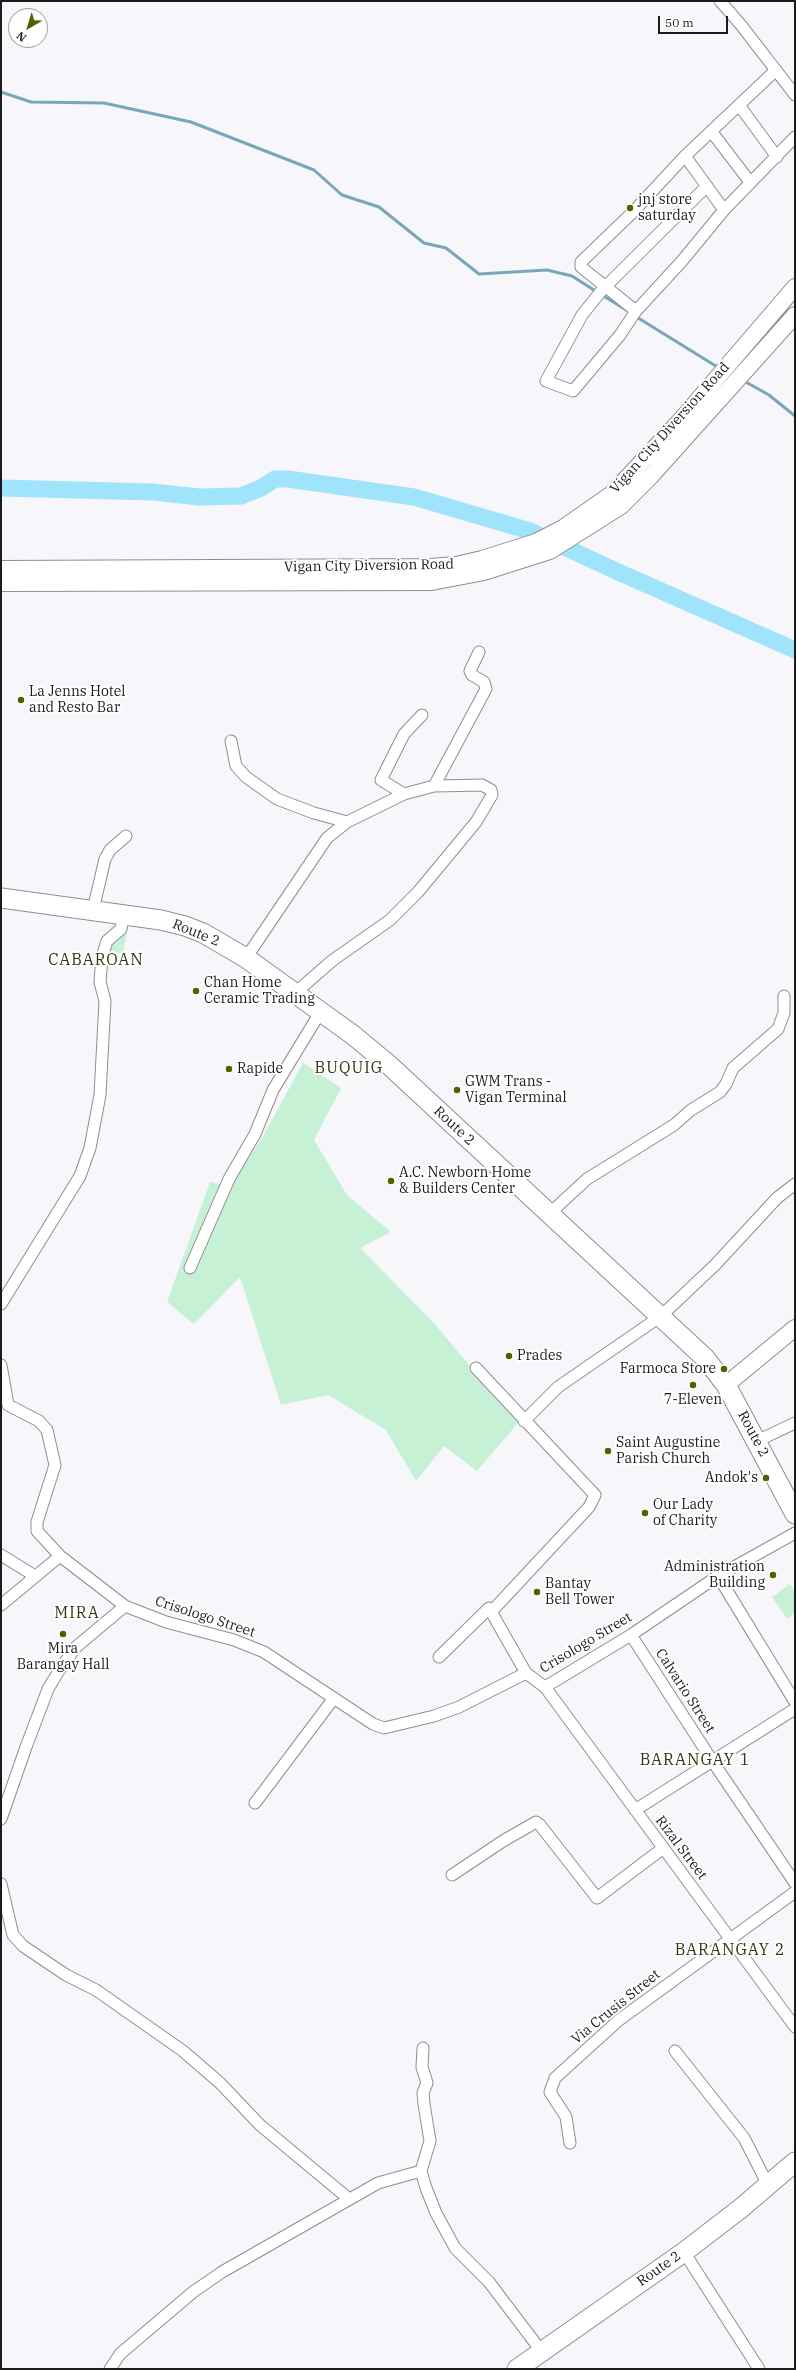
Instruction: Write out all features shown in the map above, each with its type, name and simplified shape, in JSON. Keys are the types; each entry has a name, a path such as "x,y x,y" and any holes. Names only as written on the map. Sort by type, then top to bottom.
{"highway":[{"name":"Route 2","path":"1,898 124,914 185,926 203,933 246,958 321,1011 388,1064 705,1358 726,1385 795,1514"},
{"name":"Route 2","path":"517,2369 684,2252 795,2162"}],"main road":[{"name":"Vigan City Diversion Road","path":"1,569 430,567 456,565 482,559 536,542 563,528 613,493 712,383 795,287"},
{"name":"Vigan City Diversion Road","path":"1,583 432,582 484,572 550,551 621,506 651,476 795,315"},
{"path":"726,1385 795,1328"}],"street":[{"path":"720,1 795,95"},
{"path":"636,312 603,288 581,267 581,262 633,212 685,156 776,70"},
{"path":"738,105 777,157"},
{"path":"711,131 750,182"},
{"path":"706,186 603,288 582,315 546,381 573,391 636,312 682,261 724,210 795,138"},
{"path":"685,156 724,210"},
{"path":"434,786 486,689 484,682 472,675 470,671 479,652"},
{"path":"404,794 381,780 404,734 422,715"},
{"path":"231,742 236,766 246,777 276,799 347,822"},
{"path":"246,958 327,838 347,822 404,794 434,786 482,785 491,790 492,795 476,822 418,892 390,920 333,960 295,993"},
{"path":"93,910 105,859 110,850 126,836"},
{"path":"1,1304 80,1176 90,1148 100,1095 105,1001 100,982 102,957 107,941 121,929 124,914"},
{"path":"549,1214 588,1178 674,1125 688,1113 720,1092 726,1084 733,1068 778,1030 782,1023 784,996"},
{"path":"190,1268 229,1179 256,1134 273,1090 321,1011"},
{"path":"524,1421 558,1387 660,1316 714,1265 777,1198 795,1184"},
{"name":"Crisologo Street","path":"1,1366 8,1405 40,1421 47,1430 55,1465 37,1522 37,1531 60,1556 125,1606 166,1622 234,1640 264,1652 373,1724 384,1728 394,1727 459,1707 526,1673 544,1687 630,1635 718,1576 795,1533"},
{"path":"476,1368 524,1421 595,1495 589,1507 491,1610"},
{"path":"757,1441 795,1423"},
{"path":"1,1555 35,1576"},
{"path":"1,1605 60,1556"},
{"path":"718,1576 795,1702"},
{"path":"1,1819 48,1690 60,1669 76,1647 125,1606"},
{"path":"439,1657 486,1608 491,1610 526,1673"},
{"name":"Calvario Street","path":"630,1635 713,1762 795,1883"},
{"name":"Rizal Street","path":"544,1687 662,1849 730,1938 795,2027"},
{"path":"255,1803 334,1698"},
{"path":"635,1810 795,1710"},
{"path":"452,1875 536,1822 540,1824 597,1898 662,1849"},
{"path":"1,1884 13,1935 23,1946 61,1972 96,1990 183,2051 220,2083 260,2125 349,2199"},
{"name":"Via Crusis Street","path":"570,2143 566,2117 550,2092 555,2078 619,2020 795,1892"},
{"path":"423,2048 422,2067 427,2083 423,2093 430,2141 421,2171 436,2213 455,2248 489,2282 542,2352"},
{"path":"675,2050 744,2138 768,2185"},
{"path":"110,2369 120,2354 193,2292 222,2272 378,2183 421,2171"},
{"path":"684,2252 759,2369"}],"green space":[{"path":"111,927 127,930 123,954 106,950"},
{"path":"303,1063 341,1088 314,1140 347,1195 391,1232 360,1248 433,1322 518,1423 477,1471 444,1446 416,1481 386,1430 328,1395 281,1405 240,1277 194,1324 167,1302 210,1182 230,1186 262,1138"},
{"path":"790,1584 795,1592 795,1613 787,1619 772,1597"}],"waterway":[{"path":"1,92 31,102 104,103 191,122 314,170 342,195 379,207 424,243 446,248 479,274 547,270 572,276 597,292"},
{"path":"602,295 631,313"},
{"path":"635,316 719,368"},
{"path":"744,381 769,395 795,416"},
{"path":"1,488 153,492 199,497 241,496 261,488 275,479 288,479 414,497 530,531 616,571 795,650"}],"place":[{"name":"jnj store saturday","path":"630,208"},
{"name":"La Jenns Hotel and Resto Bar","path":"21,700"},
{"name":"Chan Home Ceramic Trading","path":"196,991"},
{"name":"Rapide","path":"229,1069"},
{"name":"GWM Trans - Vigan Terminal","path":"457,1090"},
{"name":"A.C. Newborn Home & Builders Center","path":"391,1181"},
{"name":"Prades","path":"509,1356"},
{"name":"Farmoca Store","path":"724,1369"},
{"name":"7-Eleven","path":"693,1385"},
{"name":"Saint Augustine Parish Church","path":"608,1451"},
{"name":"Andok's","path":"766,1478"},
{"name":"Our Lady of Charity","path":"645,1513"},
{"name":"Administration Building","path":"773,1575"},
{"name":"Bantay Bell Tower","path":"537,1592"},
{"name":"Mira Barangay Hall","path":"63,1634"}],"district":[{"name":"CABAROAN","path":"96,960"},
{"name":"BUQUIG","path":"349,1068"},
{"name":"MIRA","path":"77,1613"},
{"name":"BARANGAY 1","path":"695,1760"},
{"name":"BARANGAY 2","path":"730,1950"}]}
